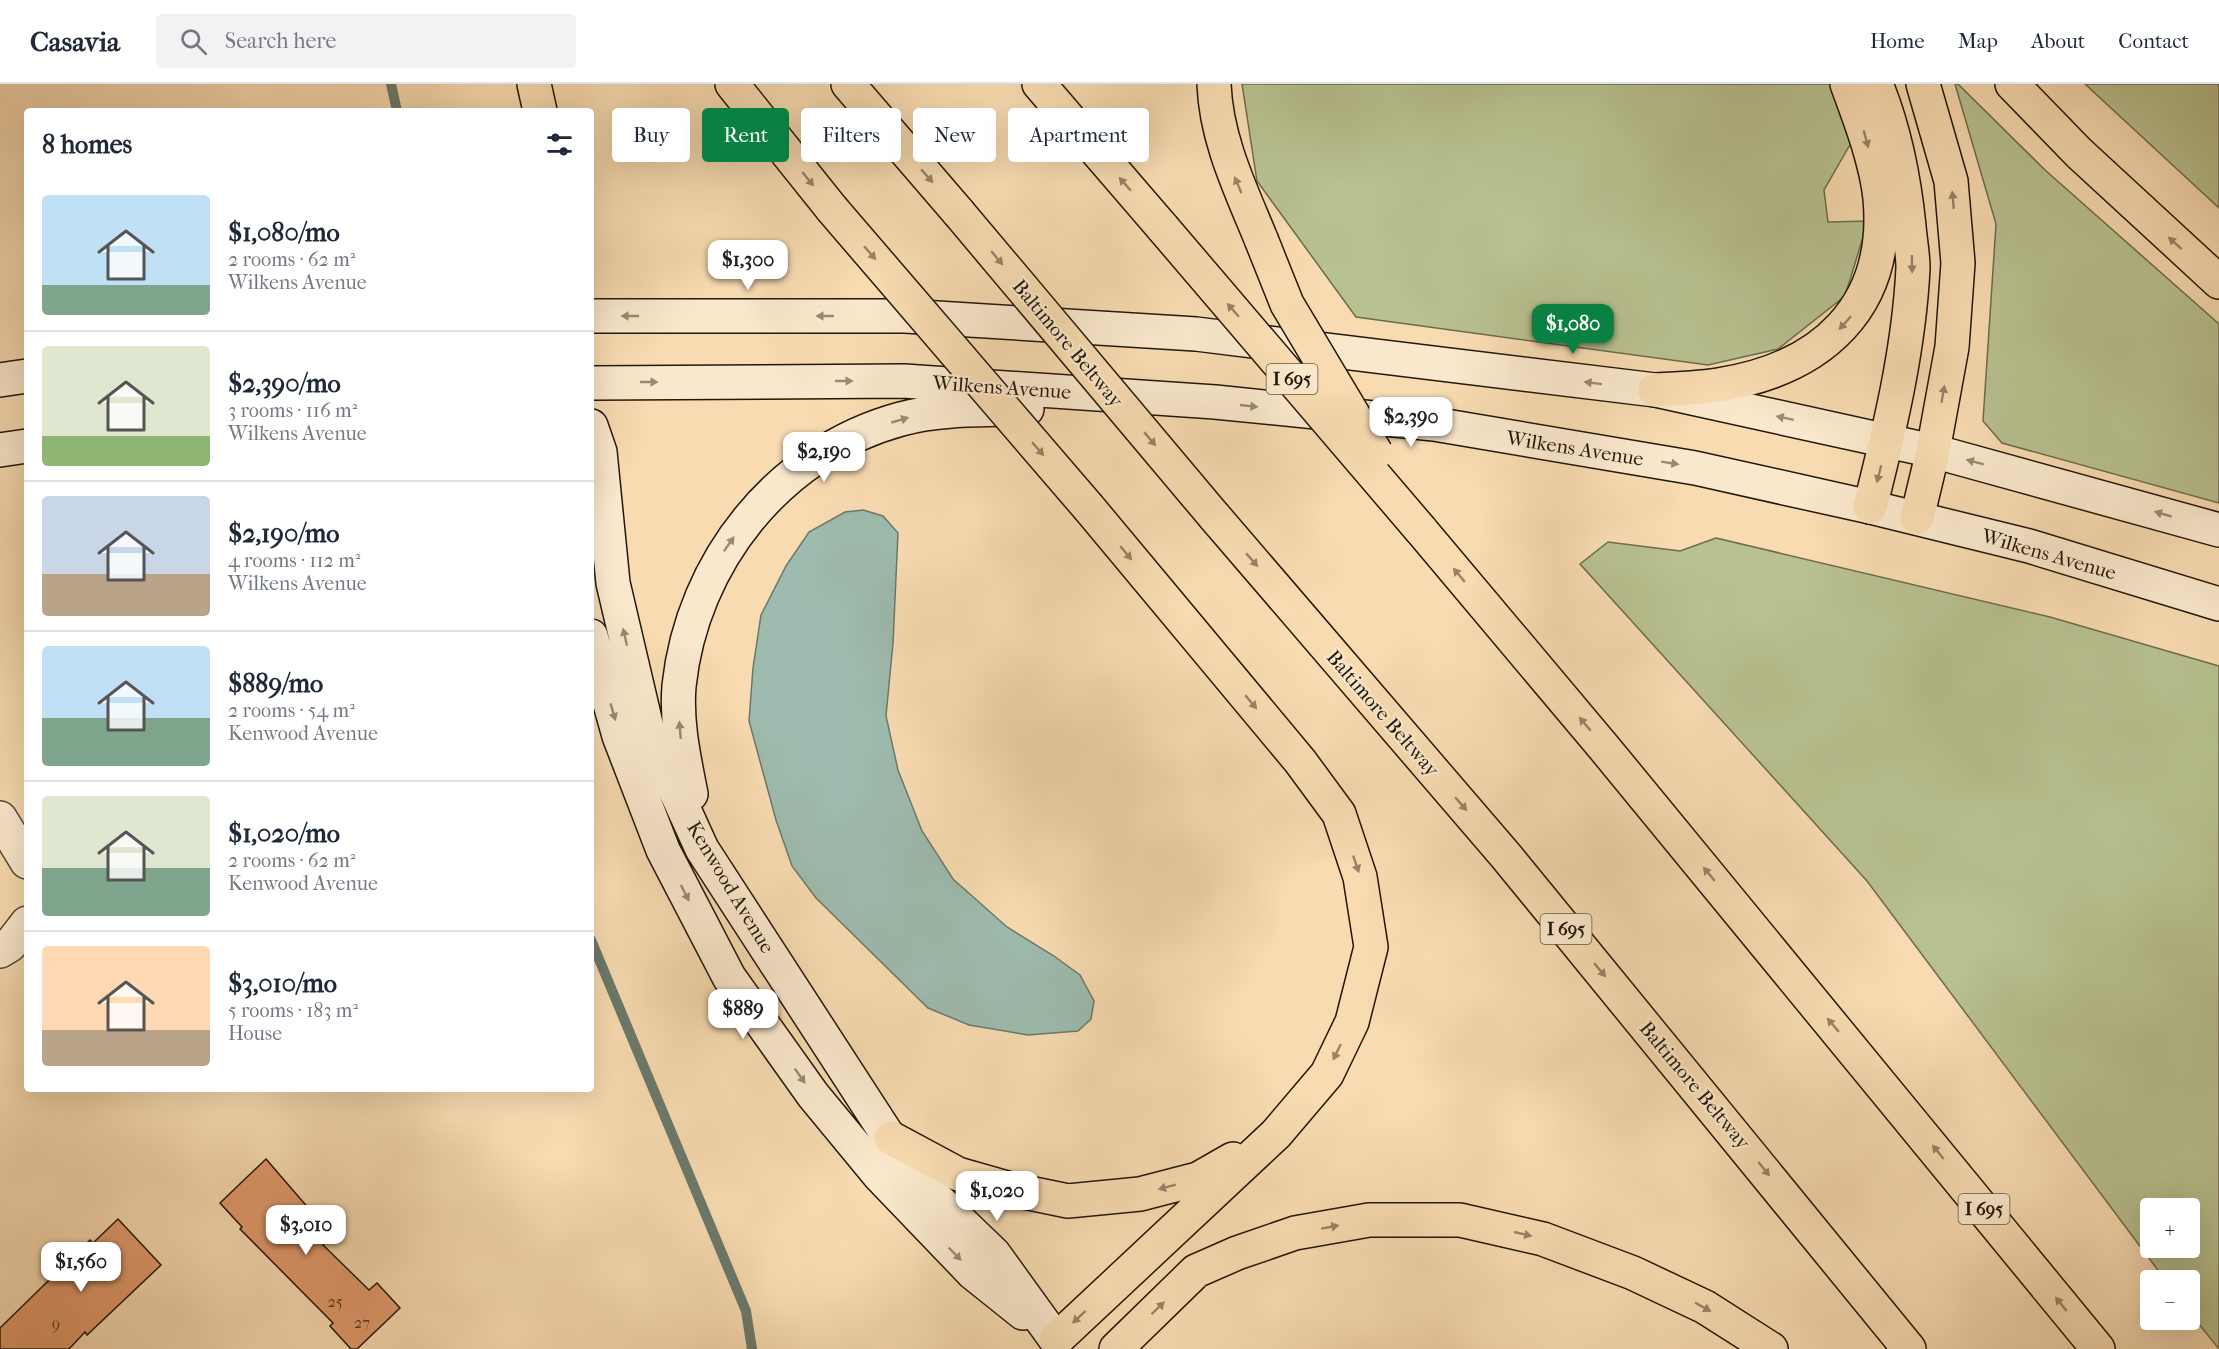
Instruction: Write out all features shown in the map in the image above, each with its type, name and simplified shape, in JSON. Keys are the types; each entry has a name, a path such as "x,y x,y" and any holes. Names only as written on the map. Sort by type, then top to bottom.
{"highway":[{"path":"534,84 539,108"},
{"path":"732,84 832,209 1089,508 1300,761 1339,814 1360,877 1371,947 1352,1022 1327,1074 1276,1134 1060,1344"},
{"name":"Baltimore Beltway","path":"848,84 1513,865 1909,1349"},
{"name":"I 695","path":"1039,84 1622,768 2098,1349"},
{"path":"1214,84 1215,112 1228,161 1287,304 1421,530"},
{"path":"1654,390 1719,385 1769,372 1802,357 1829,340 1849,319 1867,294 1877,264 1881,234 1880,196 1864,131 1847,84"},
{"path":"1870,507 1887,440 1907,337 1913,265 1905,191 1890,117 1876,84"},
{"path":"1917,518 1933,451 1952,347 1959,263 1951,181 1923,84"},
{"path":"2012,84 2079,153 2219,282"},
{"path":"891,1137 958,1174 1014,1190 1068,1201 1140,1194 1198,1179 1276,1134"},
{"path":"1116,1349 1196,1270 1296,1233 1369,1220 1460,1220 1544,1239 1634,1273 1694,1302 1771,1349"}],"main road":[{"path":"594,316 904,316 1196,334 1654,390 1933,451 2219,530"},
{"path":"0,380 24,376"},
{"name":"Wilkens Avenue","path":"594,383 904,381 1215,402 1445,426 1695,468 1870,507 2029,546 2219,604"},
{"path":"702,849 679,730 679,686 687,645 703,594 726,548 761,504 804,465 845,440 900,419 935,412 1215,402"},
{"name":"Kenwood Avenue","path":"594,435 600,452 613,583 647,728 702,849 891,1137 916,1179 994,1254 1060,1344"},
{"path":"0,450 24,446"},
{"name":"Kenwood Avenue","path":"594,647 619,736 663,850 729,977 813,1095 879,1175 973,1273 1060,1344"},
{"path":"0,818 24,857"},
{"path":"0,951 10,945 24,927"}],"green space":[{"path":"1242,84 1831,84 1851,143 1824,190 1828,222 1868,221 1845,296 1778,349 1708,365 1356,317 1257,181"},
{"path":"1955,84 1958,84 2045,170 2219,324 2219,503 2002,443 1983,421 1996,224"},
{"path":"2085,84 2219,84 2219,208"},
{"path":"1716,538 2050,617 2219,666 2219,1349 2200,1325 2200,1270 2158,1270 2149,1258 2200,1258 2200,1198 2140,1198 2140,1246 1867,881 1580,564 1608,542 1680,551"}],"shaded area":[{"path":"863,510 883,516 898,533 893,643 886,716 898,770 922,831 953,879 1007,927 1080,975 1094,1001 1091,1019 1078,1031 1028,1035 969,1025 928,1008 816,898 792,866 776,820 749,721 753,668 761,615 786,566 809,532 845,512"}],"building":[{"path":"266,1159 310,1210 302,1218 325,1242 323,1245 369,1290 377,1283 400,1308 357,1349 351,1349 330,1326 333,1323 240,1229 242,1227 220,1203"},
{"path":"118,1219 161,1265 69,1349 0,1349 0,1328 90,1240 93,1243"}],"waterway":[{"path":"391,84 396,108"},
{"path":"594,947 746,1311 752,1349"}]}
